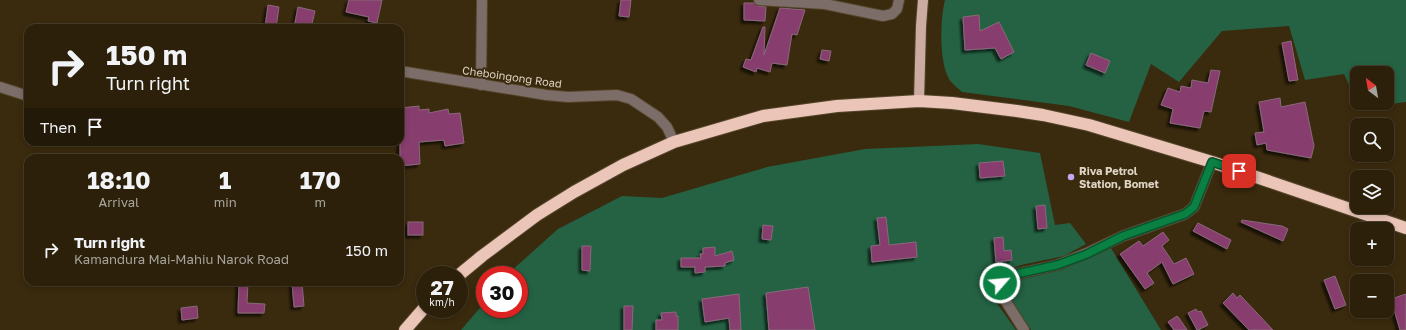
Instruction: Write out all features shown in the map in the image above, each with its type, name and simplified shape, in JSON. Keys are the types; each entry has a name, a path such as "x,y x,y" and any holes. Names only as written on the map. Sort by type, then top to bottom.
{"highway":[{"path":"468,268 537,214 623,166 674,142 763,116 837,106 919,101 952,103 1043,115 1089,125 1212,162 1406,228"},
{"path":"405,330 416,317"}],"main road":[{"path":"919,101 923,0"}],"street":[{"path":"481,85 482,0"},
{"path":"759,0 825,4 883,16 892,14 897,9 899,0"},
{"name":"Cheboingong Road","path":"404,72 546,95 568,97 617,95 641,105 658,117 667,127 674,142"},
{"path":"0,87 24,95"},
{"path":"1024,330 1002,297 1000,283 1012,275 1057,265 1087,254 1123,236 1185,214 1194,207 1212,162"}],"green space":[{"path":"945,0 1406,0 1406,102 1394,104 1394,66 1350,66 1350,87 1344,74 1305,80 1289,26 1222,31 1179,82 1151,64 1129,122 1069,106 962,92 949,79 943,62 941,29"},
{"path":"978,144 1040,153 1055,225 1070,223 1086,244 1064,256 1021,265 987,279 989,292 1016,330 461,330 476,312 476,318 528,318 528,266 517,266 558,229 622,196 662,198 767,167 865,149"},
{"path":"1111,248 1161,330 1031,330 1006,293 1007,286 1014,281 1061,270"}],"building":[{"path":"349,0 382,0 377,23 368,21 369,17 346,12"},
{"path":"621,0 631,0 629,17 619,16"},
{"path":"744,3 754,3 758,6 766,7 765,21 744,20"},
{"path":"268,5 279,7 277,24 266,24"},
{"path":"298,7 315,11 312,24 295,24"},
{"path":"780,8 805,10 797,35 792,34 787,65 772,63 770,72 757,68 756,72 743,67 746,59 751,60 763,27 765,27 764,55"},
{"path":"979,15 980,31 999,22 1014,52 1001,59 995,48 965,50 963,17"},
{"path":"1291,41 1298,80 1289,81 1282,43"},
{"path":"822,50 831,51 829,61 820,59"},
{"path":"1091,53 1110,61 1105,73 1086,65"},
{"path":"1211,70 1220,71 1211,112 1204,111 1200,128 1170,123 1173,109 1161,105 1168,88 1180,92 1181,86 1191,88 1192,80 1208,83"},
{"path":"1280,98 1281,107 1305,102 1314,146 1311,158 1267,150 1266,143 1257,145 1255,133 1264,132 1259,102"},
{"path":"419,106 419,110 429,109 429,113 448,109 449,114 460,113 464,143 445,146 444,140 419,142 420,164 404,166 404,154 400,154 400,146 404,146 404,108"},
{"path":"1003,161 1005,176 980,178 979,163"},
{"path":"1045,205 1047,228 1038,229 1036,206"},
{"path":"886,217 889,245 916,242 917,257 872,262 871,246 880,245 877,218"},
{"path":"1242,220 1282,226 1288,229 1283,241 1241,222"},
{"path":"408,222 423,222 423,235 408,235"},
{"path":"1198,223 1231,240 1227,249 1193,231"},
{"path":"763,225 773,226 771,240 762,239"},
{"path":"1163,232 1169,240 1162,246 1174,264 1186,258 1194,274 1173,284 1162,262 1147,273 1154,283 1145,289 1120,254 1139,241 1143,246"},
{"path":"1003,237 1004,251 1011,250 1012,260 996,262 994,238"},
{"path":"582,246 591,246 590,271 582,270"},
{"path":"715,247 715,256 732,251 734,260 725,263 725,266 705,267 705,272 695,273 695,267 681,267 681,258 701,258 700,254 703,254 703,248"},
{"path":"1335,276 1346,305 1335,309 1324,280"},
{"path":"239,286 248,286 247,303 265,304 264,313 238,313"},
{"path":"292,286 302,286 304,306 294,307"},
{"path":"808,287 815,330 769,330 766,293"},
{"path":"1233,293 1237,298 1240,295 1273,330 1249,330 1223,303"},
{"path":"739,294 741,330 730,330 729,318 705,322 702,299"},
{"path":"1406,294 1406,330 1400,330 1394,309 1394,298"},
{"path":"197,306 198,318 182,320 181,308"},
{"path":"624,306 633,306 632,330 624,330"},
{"path":"1196,309 1198,312 1201,311 1208,325 1198,330 1188,313"},
{"path":"676,312 676,316 678,316 678,330 656,330 656,320 662,320 661,313"},
{"path":"1177,316 1187,330 1174,330 1168,322"}],"place":[{"name":"Riva Petrol Station, Bomet","path":"1071,177"}],"route":[{"path":"1000,283 1012,275 1057,265 1087,254 1123,236 1185,214 1194,207 1212,162 1239,171"}]}
